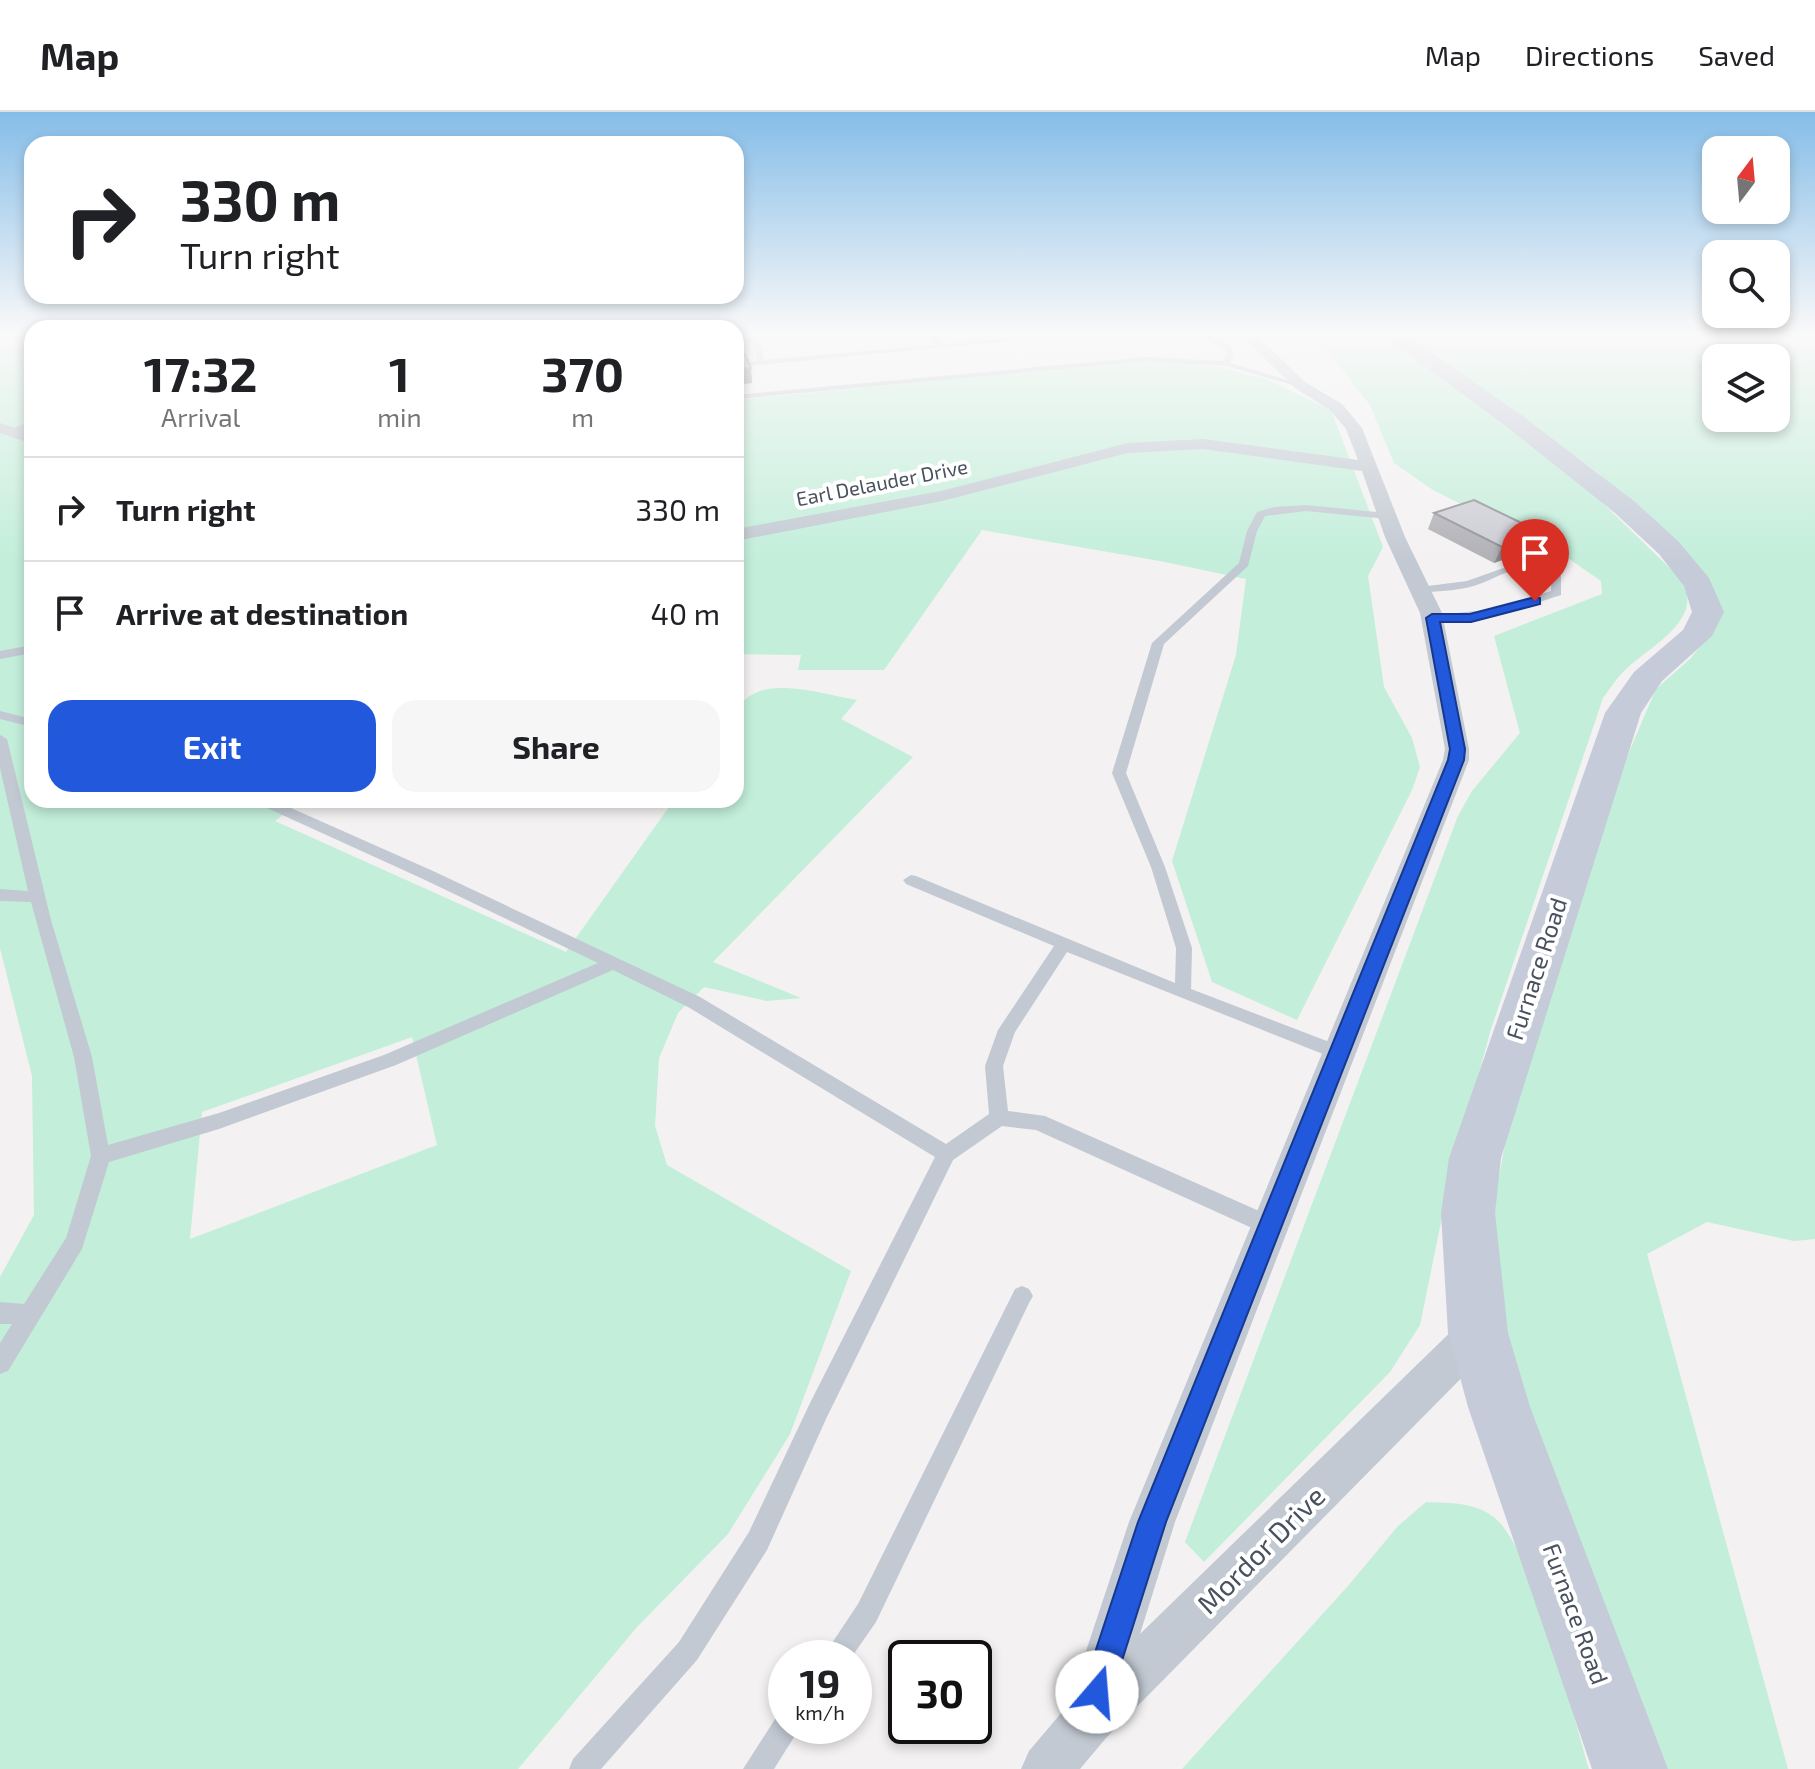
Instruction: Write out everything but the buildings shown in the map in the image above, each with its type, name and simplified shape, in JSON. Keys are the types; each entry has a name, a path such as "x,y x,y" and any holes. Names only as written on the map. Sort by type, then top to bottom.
{"main road":[{"name":"Furnace Road","path":"1496,409 1583,472 1688,569 1708,599 1706,620 1696,634 1655,669 1636,690 1623,713 1475,1158 1468,1213 1478,1333 1499,1407 1630,1769"}],"street":[{"path":"1088,1720 1152,1522 1456,760 1457,749 1426,604 1347,417 1337,409"},
{"path":"5,429 24,436"},
{"name":"Earl Delauder Drive","path":"744,533 942,496 1128,448 1203,444 1367,467"},
{"name":"Mordor Drive","path":"1047,1769 1088,1720 1478,1333"}],"lane":[{"path":"1183,993 1184,948 1158,867 1119,773 1158,643 1226,585 1244,564 1252,531 1261,514 1273,509 1294,509 1387,516"},
{"path":"1541,563 1552,567 1557,573 1557,593 1514,609 1471,618 1426,604 1525,564 1541,563"},
{"path":"0,655 24,650"},
{"path":"0,715 24,721"},
{"path":"0,739 37,897 83,1057 101,1156 75,1242 0,1363"},
{"path":"278,808 694,1002 946,1154"},
{"path":"911,880 1183,993 1339,1053"},
{"path":"0,895 37,897"},
{"path":"999,1118 994,1066 1007,1030 1064,944"},
{"path":"101,1156 219,1121 390,1060 614,963"},
{"path":"583,1769 688,1651 758,1541 825,1397 946,1154 999,1118 1038,1122 1270,1226"},
{"path":"848,1640 867,1613 1022,1296"},
{"path":"0,1313 30,1315"},
{"path":"757,1769 774,1744"}],"green space":[{"path":"0,409 24,409 24,808 291,808 275,821 566,952 668,808 744,808 745,699 773,688 791,688 857,700 841,719 913,757 713,962 801,998 767,1001 704,987 678,1013 659,1058 655,1126 667,1165 851,1271 790,1434 728,1534 637,1627 518,1769 0,1769 0,1277 34,1215 32,1076 0,948","holes":["412,1037 437,1145 190,1239 202,1112"]},
{"path":"744,409 1330,409 1383,547 1368,576 1384,687 1412,738 1420,767 1412,790 1297,1020 1212,982 1172,861 1236,655 1246,579 982,530 884,670 798,670 801,655 744,654"},
{"path":"1372,409 1484,409 1581,482 1681,579 1687,593 1687,607 1673,630 1623,672 1603,698 1491,1029 1450,1178 1420,1325 1390,1372 1204,1562 1185,1542 1458,816 1472,791 1520,733 1494,636 1602,594 1601,581 1568,558 1433,490 1394,463"},
{"path":"1510,409 1702,409 1702,432 1790,432 1790,409 1815,409 1815,1239 1794,1241 1707,1222 1647,1254 1788,1769 1658,1769 1500,1329 1491,1219 1507,1134 1590,843 1656,689 1690,659 1717,625 1702,573 1597,472"},
{"path":"1426,1502 1462,1504 1480,1509 1496,1519 1510,1537 1524,1564 1550,1636 1589,1769 1182,1769 1348,1586 1398,1526"}],"route":[{"path":"1097,1692 1152,1522 1456,760 1457,749 1432,618 1471,618 1535,601"}]}
